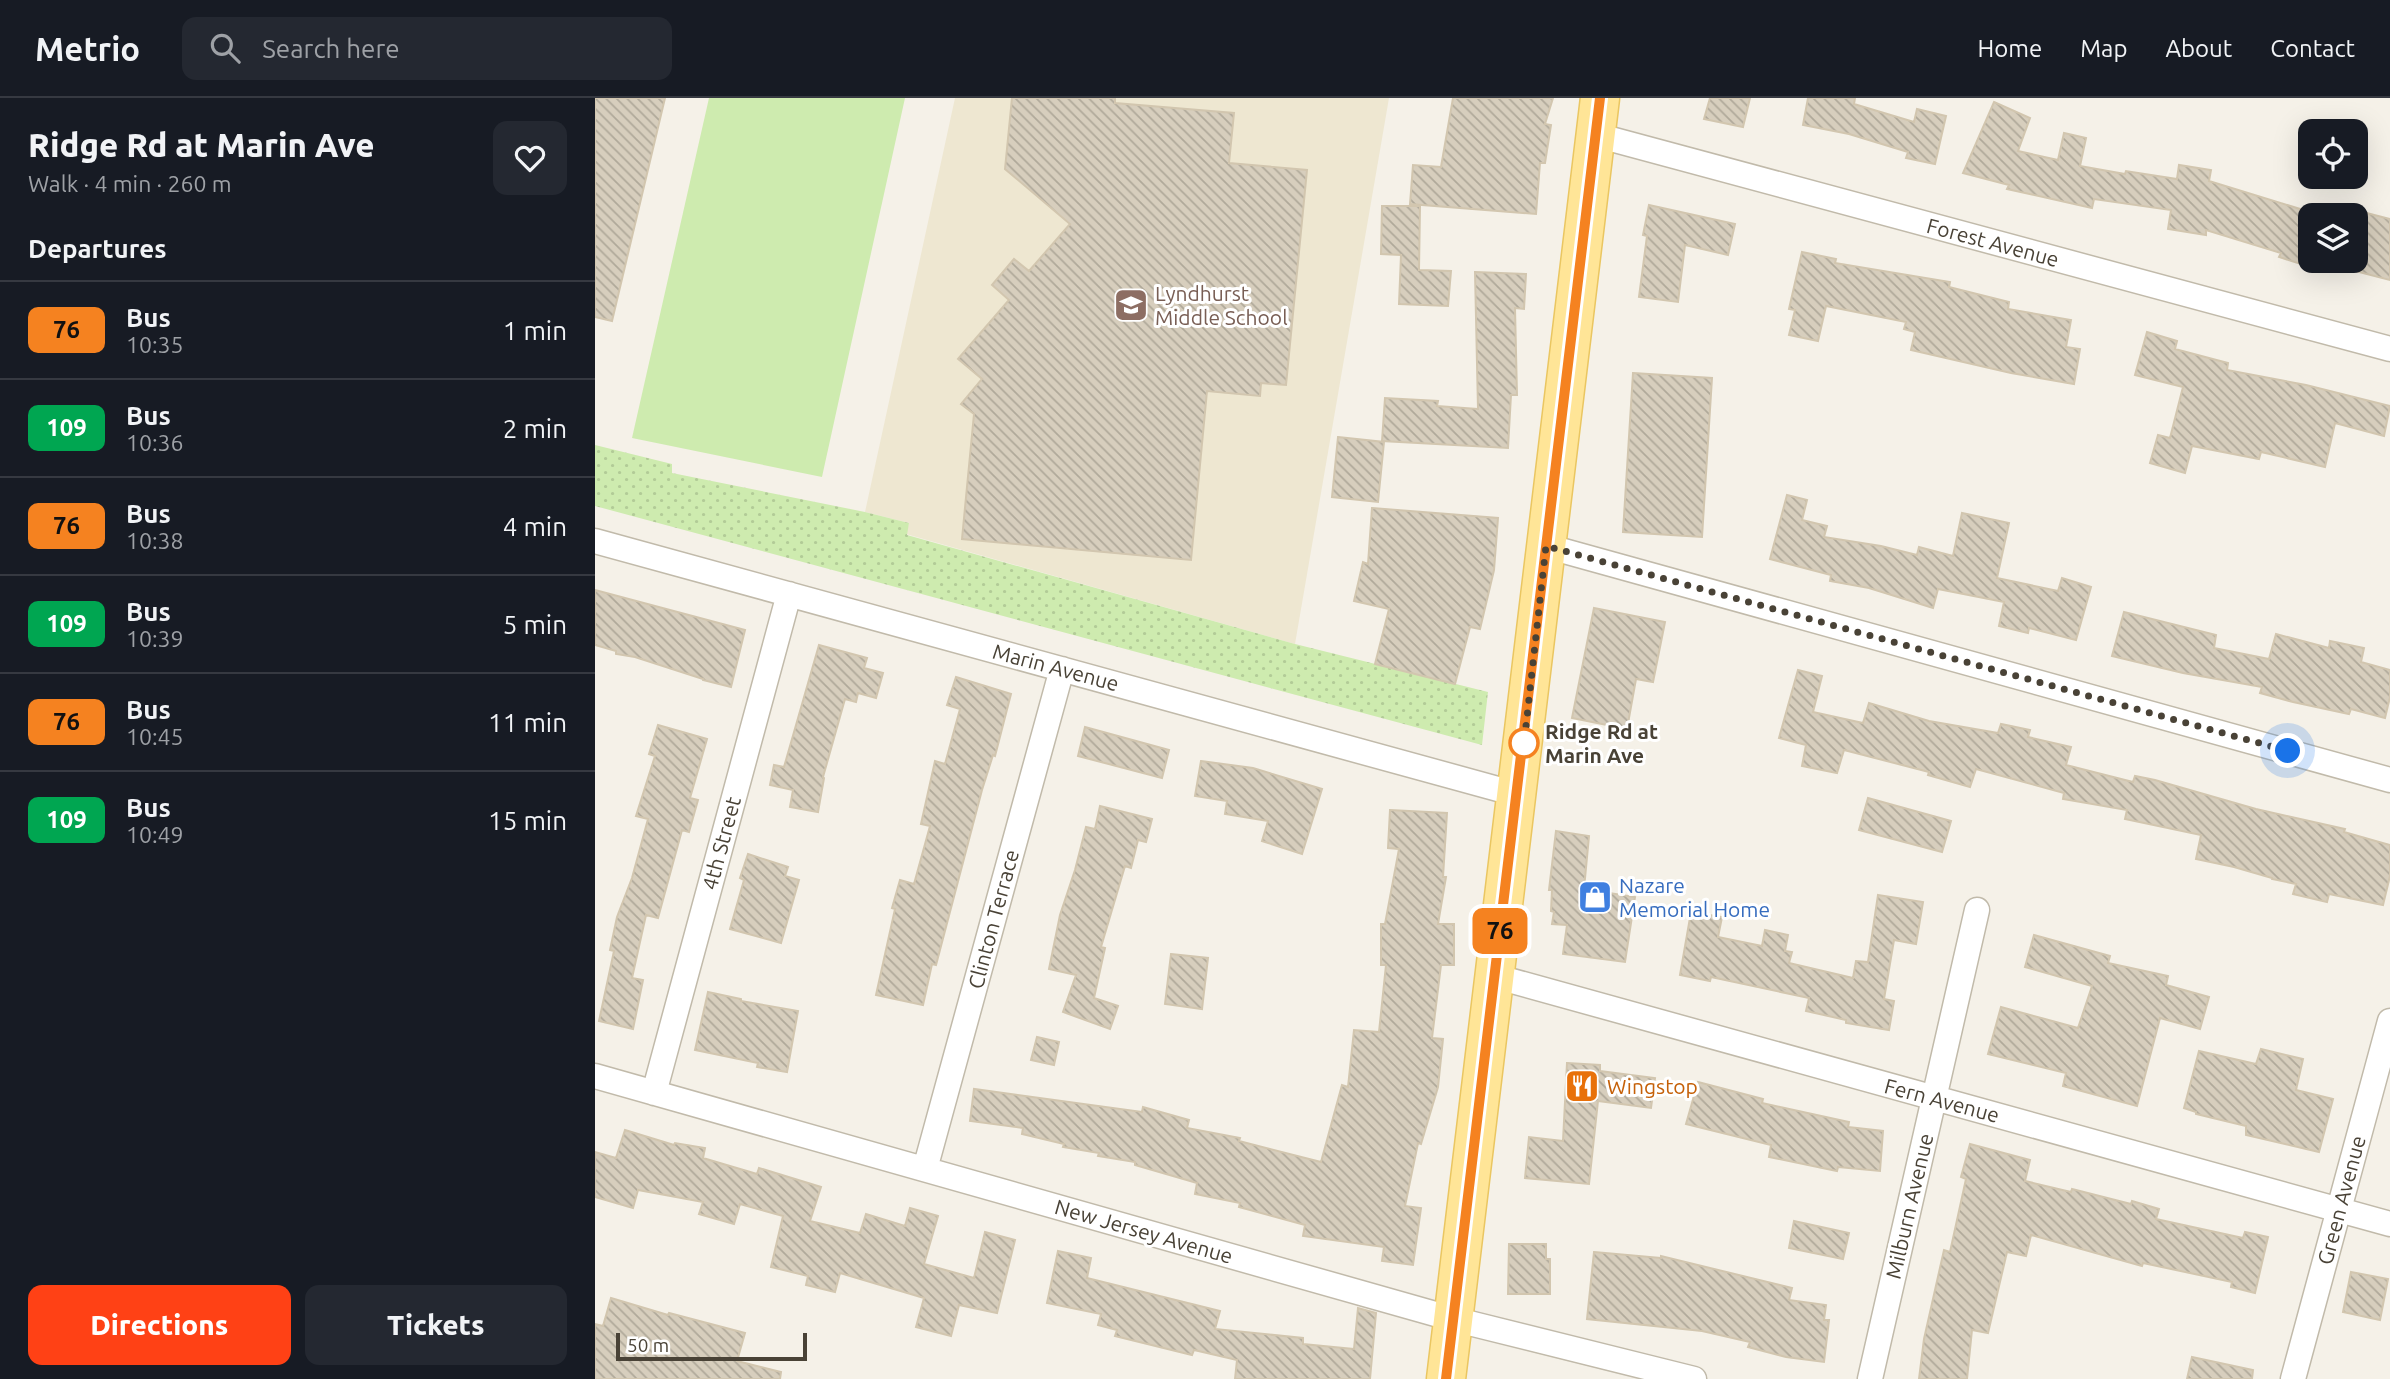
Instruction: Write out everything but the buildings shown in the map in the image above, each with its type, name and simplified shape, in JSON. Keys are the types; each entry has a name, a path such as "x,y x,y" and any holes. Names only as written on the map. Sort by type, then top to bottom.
{"main road":[{"path":"1446,1379 1598,116"}],"street":[{"name":"Forest Avenue","path":"1598,116 2390,349"},
{"name":"Marin Avenue","path":"595,541 1516,794"},
{"path":"1546,546 2390,780"},
{"name":"4th Street","path":"654,1093 789,594"},
{"name":"Clinton Terrace","path":"925,1169 1062,669"},
{"name":"Milburn Avenue","path":"1870,1379 1977,910"},
{"name":"Fern Avenue","path":"1494,976 2390,1224"},
{"name":"Green Avenue","path":"2293,1379 2390,1021"},
{"name":"New Jersey Avenue","path":"595,1076 1453,1319 1694,1379"}],"shaded area":[{"name":"Lyndhurst Middle School","path":"955,98 1389,98 1295,644 906,534 909,523 865,512"}],"green space":[{"path":"709,98 905,98 822,477 632,438"},
{"path":"595,445 672,464 672,473 909,523 907,535 1295,644 1488,692 1482,745 595,506"}],"bus line":[{"name":"76","path":"1446,1379 1600,98"}],"place":[{"name":"Lyndhurst Middle School","path":"1131,305"},
{"name":"Ridge Rd at Marin Ave","path":"1524,743"},
{"name":"Nazare Memorial Home","path":"1595,897"},
{"name":"Wingstop","path":"1582,1086"}],"route":[{"path":"1524,743 1523,753 1546,546 2288,751"}]}
